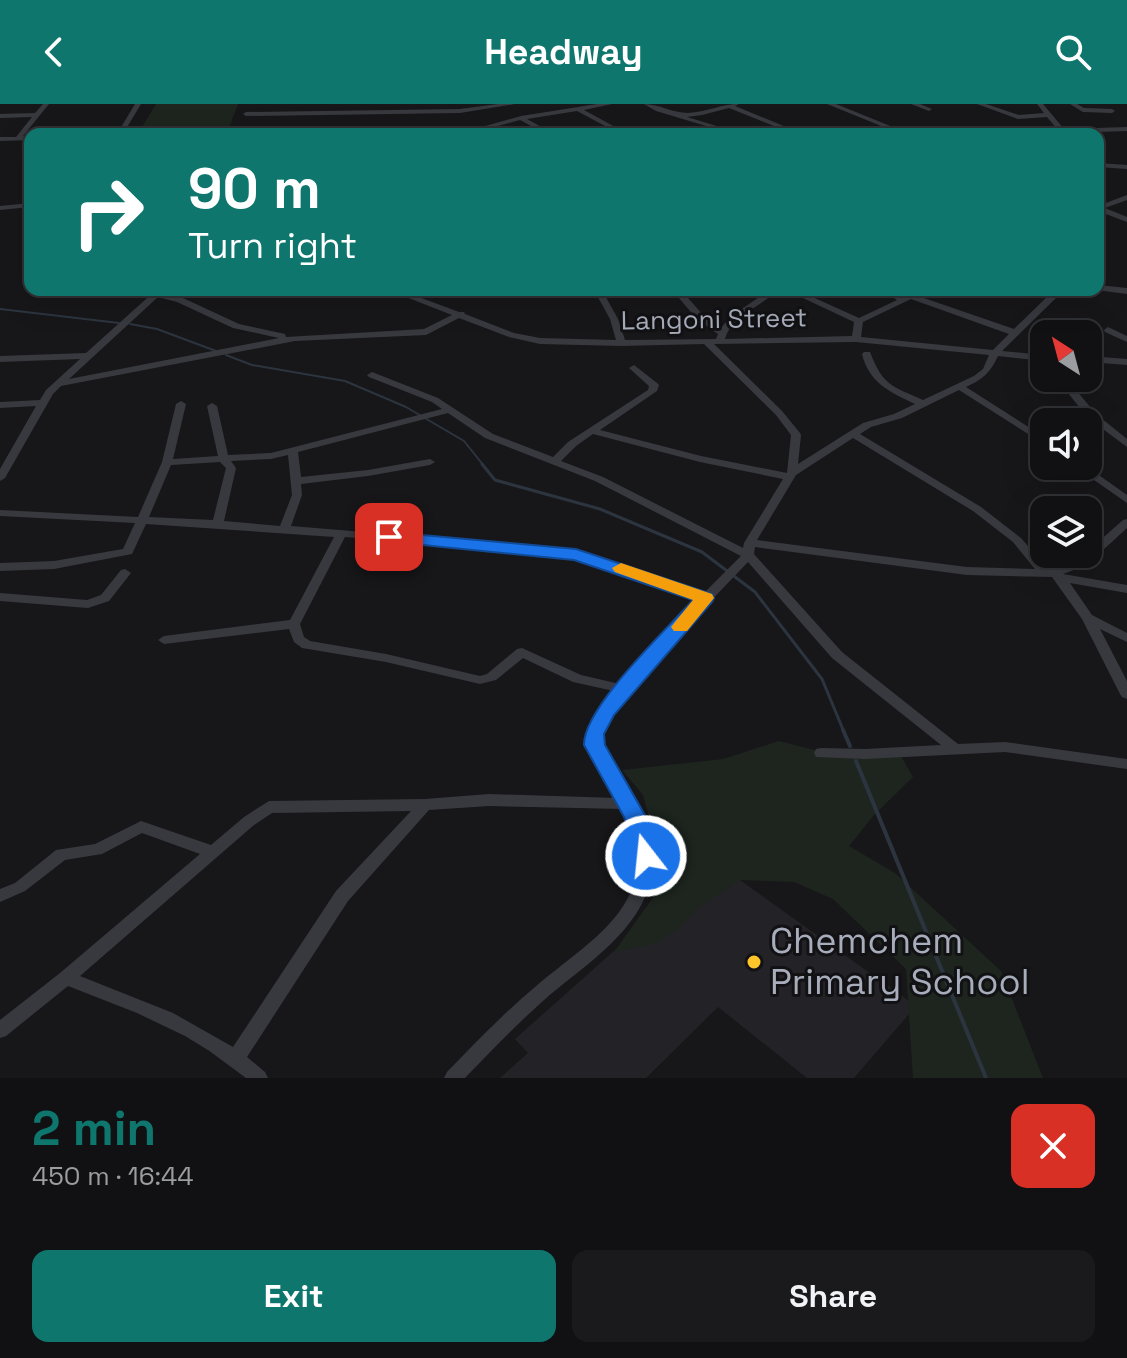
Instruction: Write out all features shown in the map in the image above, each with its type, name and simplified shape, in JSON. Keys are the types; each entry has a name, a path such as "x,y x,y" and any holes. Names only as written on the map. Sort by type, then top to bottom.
{"street":[{"path":"2,116 13,104"},
{"path":"26,128 46,104"},
{"path":"124,128 138,104"},
{"path":"240,128 251,104"},
{"path":"363,128 371,104"},
{"path":"246,114 460,111 512,104"},
{"path":"483,128 587,105 609,104"},
{"path":"647,104 663,113 719,128"},
{"path":"830,104 892,128"},
{"path":"914,104 929,109"},
{"path":"980,104 1018,117 1047,115"},
{"path":"1040,104 1059,128"},
{"path":"1073,104 1083,110 1112,111"},
{"path":"680,117 733,105 786,128"},
{"path":"576,108 614,128"},
{"path":"2,116 37,115"},
{"path":"521,118 540,128"},
{"path":"1104,130 1127,129"},
{"path":"17,139 24,131"},
{"path":"0,139 24,138"},
{"path":"1104,164 1127,167"},
{"path":"1104,206 1127,197"},
{"path":"0,209 24,206"},
{"path":"1104,210 1127,220"},
{"path":"1104,289 1127,291"},
{"path":"0,478 5,460 40,403 156,296"},
{"path":"171,296 249,331 295,338"},
{"name":"Langoni Street","path":"409,296 512,335 540,341 707,342 721,336 856,339 1030,357"},
{"path":"601,296 614,319 621,343"},
{"path":"681,296 721,336 738,315 765,296"},
{"path":"803,296 859,321 913,296"},
{"path":"900,296 1016,333"},
{"path":"592,431 740,468 790,475 852,433 960,387 987,370 994,354 1053,296"},
{"path":"58,384 295,338 426,332 461,314"},
{"path":"856,339 859,321"},
{"path":"1108,330 1127,339"},
{"path":"453,1078 538,995 616,927 631,908 643,880 645,844 629,804 594,745 597,725 623,689 749,549 790,475 796,435 779,413 707,342"},
{"path":"867,354 868,369 876,378 923,404"},
{"path":"0,359 88,356"},
{"path":"1102,360 1127,362"},
{"path":"554,462 572,444 636,404 654,388 634,368"},
{"path":"372,375 435,400 489,436 599,479 749,549 967,571 1053,575 1127,589"},
{"path":"960,387 1030,432"},
{"path":"1072,392 1092,416 1127,444"},
{"path":"0,405 40,403"},
{"path":"0,567 54,565 124,554 167,462 181,404"},
{"path":"212,406 224,460 231,468 218,524"},
{"path":"167,462 224,460 293,451 449,410"},
{"path":"852,433 977,509 1017,540 1053,575 1088,618 1127,694"},
{"path":"284,529 296,503 298,481 293,451"},
{"path":"298,481 344,477 430,462"},
{"path":"1099,480 1127,500"},
{"path":"0,513 218,524 568,553 591,558 705,598"},
{"path":"1053,575 1076,565 1127,522"},
{"path":"341,535 294,624 298,639 306,645 386,658 480,680 491,677 522,652 578,679 623,689"},
{"path":"749,549 837,655 955,749"},
{"path":"0,597 88,604 105,598 125,573"},
{"path":"1088,618 1127,638"},
{"path":"164,640 294,624"},
{"path":"821,753 1034,749 1127,764"},
{"path":"3,1024 66,978 249,821 279,805 425,805 489,800 629,804"},
{"path":"236,1058 342,896 425,805"},
{"path":"0,896 20,887 61,854 102,849 141,827 213,852"},
{"path":"66,978 187,1026 236,1058 259,1078"}],"shaded area":[{"path":"156,104 238,104 229,128 141,128"},
{"path":"779,741 834,755 901,756 913,777 874,815 849,846 895,873 1001,971 1043,1078 913,1078 906,969 833,899 794,882 741,880 698,908 680,927 657,943 614,952 660,888 659,853 643,795 622,770 723,759"},
{"path":"726,870 916,1006 854,1078 807,1078 718,1007 646,1078 500,1078 528,1053 515,1039 634,933"}],"waterway":[{"path":"0,309 119,323"},
{"path":"130,324 157,329 216,351"},
{"path":"226,355 252,365 345,381 406,407 464,441 484,466"},
{"path":"482,464 495,480 600,509 702,552 755,592 822,679 844,732"},
{"path":"843,730 850,746"},
{"path":"856,761 986,1078"}],"slow traffic":[{"path":"621,568 705,598 680,627"}],"place":[{"name":"Chemchem Primary School","path":"754,962"}],"route":[{"path":"389,537 576,554 705,598 605,711 594,734 594,745 635,817 646,856"}]}
